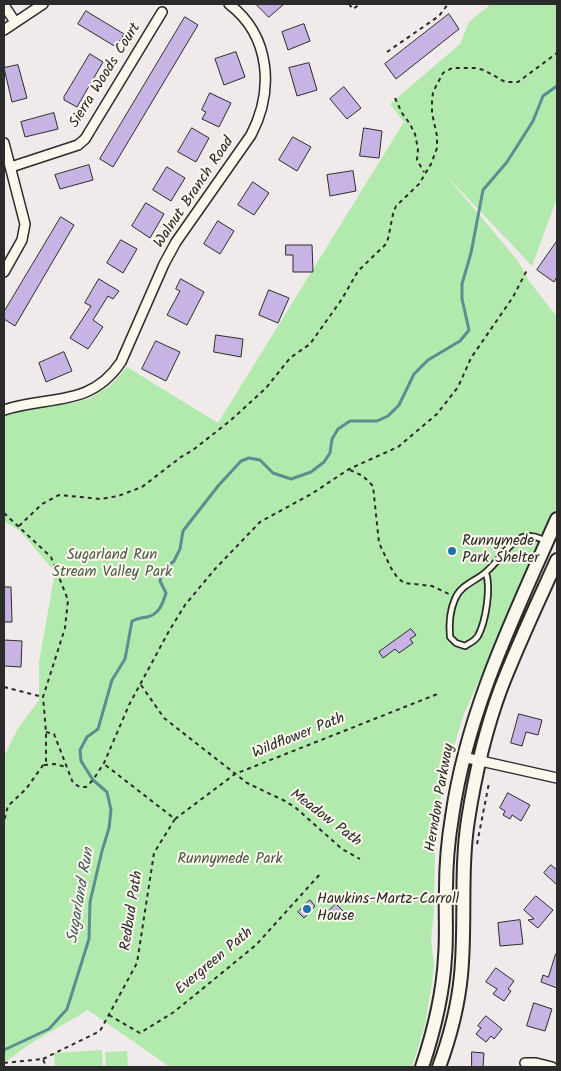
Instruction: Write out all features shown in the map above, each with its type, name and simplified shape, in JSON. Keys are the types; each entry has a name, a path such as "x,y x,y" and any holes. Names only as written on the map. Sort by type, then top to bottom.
{"main road":[{"name":"Herndon Parkway","path":"422,1067 436,1024 442,990 446,955 448,852 463,757 476,710 489,674 557,519"},
{"name":"Herndon Parkway","path":"439,1067 456,1010 461,976 462,890 467,831 479,760 501,688 557,560"}],"street":[{"path":"4,30 43,4"},
{"name":"Walnut Branch Road","path":"4,410 83,394 105,381 114,372 176,242 251,135 261,114 266,91 264,58 252,31 244,19 229,4"},
{"path":"4,5 15,22"},
{"name":"Sierra Woods Court","path":"11,167 78,144 85,139 162,12"},
{"path":"4,144 25,224 22,240 4,272"},
{"path":"463,757 557,778"},
{"path":"525,1063 536,1063 552,1067"}],"lane":[{"path":"486,573 489,583 488,600 478,635 465,646 456,643 450,637 449,626 455,598 469,582 486,573 514,542 525,536 536,536 547,542"}],"path":[{"path":"349,4 353,9 360,4"},
{"path":"387,52 439,16 448,4"},
{"path":"19,526 42,504 59,495 101,499 118,496 142,487 230,420 266,388 290,358 310,344 342,299 358,271 385,245 396,206 419,184 431,164 437,148 437,136 432,113 433,92 443,72 452,68 475,68 484,70 499,80 512,83 524,79 557,53"},
{"path":"395,98 415,134 418,149 417,160 425,174"},
{"path":"46,732 54,734 73,783 80,787 86,787 104,763 129,705 185,605 231,551 260,522 313,493 349,469 398,447 437,414 458,387 471,358 513,297 526,270"},
{"path":"349,469 364,476 373,486 379,543 397,577 404,583 432,586 455,598"},
{"path":"4,513 51,558 68,600 65,628 43,697 47,753 44,765 26,789 8,806 4,821"},
{"name":"Meadow Path","path":"141,685 164,718 247,784 296,808 342,849 360,859"},
{"path":"4,687 43,697"},
{"name":"Wildflower Path","path":"175,819 235,774 440,693"},
{"path":"104,763 175,819"},
{"path":"44,765 55,764 66,767"},
{"name":"Redbud Path","path":"43,1059 100,1031 109,1015 137,963 154,853 175,819"},
{"name":"Evergreen Path","path":"109,1015 140,1033 174,1012 256,944 321,873"},
{"path":"4,1063 43,1059 46,1067"}],"green space":[{"name":"Runnymede Park","path":"491,4 557,4 557,198 532,266 445,174 518,261 529,281 557,317 557,506 464,714 449,762 441,795 435,845 434,913 431,938 434,966 432,983 425,1025 412,1067 170,1067 88,1010 28,1045 4,1063 4,757 17,730 39,700 39,662 55,572 20,531 4,521 4,416 23,409 72,403 88,399 110,386 127,367 218,423 404,122 390,104 460,44 469,22"},
{"path":"102,1050 103,1067 55,1067 54,1053"},
{"path":"127,1051 128,1067 106,1067 105,1052"}],"building":[{"path":"256,4 284,4 269,17"},
{"path":"86,11 124,34 116,47 78,24"},
{"path":"449,14 459,29 396,79 385,64"},
{"path":"185,17 198,25 113,167 100,159"},
{"path":"304,24 310,41 288,50 282,32"},
{"path":"236,52 245,77 224,85 215,59"},
{"path":"90,54 103,62 77,107 64,100 64,97"},
{"path":"309,63 317,90 297,96 289,68"},
{"path":"18,65 27,98 12,102 4,68"},
{"path":"344,87 361,108 347,119 330,99"},
{"path":"210,93 231,103 219,127 202,119 206,112 202,110"},
{"path":"54,113 58,129 25,137 21,122"},
{"path":"192,128 209,138 196,162 178,152"},
{"path":"364,128 382,131 379,158 360,156"},
{"path":"293,137 311,147 297,171 279,160"},
{"path":"89,165 93,180 60,189 55,175"},
{"path":"167,167 185,178 171,201 153,190"},
{"path":"353,171 356,191 330,196 327,175"},
{"path":"253,182 269,193 254,215 238,205"},
{"path":"146,203 164,214 150,238 132,226"},
{"path":"61,217 74,225 15,326 4,319 4,312"},
{"path":"218,221 234,231 220,254 204,244"},
{"path":"121,240 137,249 123,273 107,263"},
{"path":"557,241 557,277 554,282 537,270"},
{"path":"286,245 312,245 313,272 293,272 293,255 286,255"},
{"path":"99,279 119,291 113,299 108,296 93,320 103,327 88,349 70,338 91,306 85,303"},
{"path":"181,279 204,292 187,325 167,315 180,291 176,289"},
{"path":"269,290 289,298 278,323 259,315"},
{"path":"216,335 243,339 241,357 214,352"},
{"path":"156,341 180,352 166,381 142,369"},
{"path":"64,352 72,371 46,382 39,363"},
{"path":"4,587 11,587 12,622 4,622"},
{"path":"411,629 416,635 410,639 413,643 399,653 395,649 383,658 379,652"},
{"path":"4,640 22,641 21,667 4,666"},
{"path":"519,714 542,720 538,735 526,732 522,746 511,743"},
{"path":"508,793 530,805 521,821 512,815 510,819 503,815 505,811 500,808"},
{"path":"551,865 557,870 557,885 544,873"},
{"path":"536,896 553,910 538,928 528,920 534,919 524,910"},
{"name":"Hawkins-Martz-Carroll House","path":"310,900 315,906 304,918 298,912"},
{"path":"336,904 343,911 335,920 327,913"},
{"path":"520,920 523,944 500,946 498,923"},
{"path":"556,954 557,988 541,982 543,975 548,977"},
{"path":"496,968 514,981 508,989 511,991 504,1001 493,994 497,989 486,982"},
{"path":"534,1003 552,1009 545,1031 527,1026"},
{"path":"486,1016 502,1029 494,1039 491,1036 486,1042 476,1034 481,1028 478,1026"},
{"path":"472,1052 484,1053 483,1067 472,1067"}],"waterway":[{"name":"Sugarland Run","path":"4,1050 49,1029 67,1009 89,939 90,902 109,828 111,810 107,792 93,780 81,761 80,750 87,737 98,729 112,680 125,659 132,621 155,614 162,604 166,593 160,581 163,570 174,561 180,549 183,531 218,486 241,461 249,458 260,460 273,473 291,479 311,472 324,462 330,453 332,439 338,429 350,421 377,421 388,416 399,405 414,374 428,360 460,341 469,330 462,299 462,284 471,253 483,190 507,162 533,121 543,96 557,86"}],"place":[{"name":"Runnymede Park Shelter","path":"452,551"},
{"name":"Hawkins-Martz-Carroll House","path":"307,909"}],"park label":[{"name":"Sugarland Run Stream Valley Park","path":"112,564"}]}
